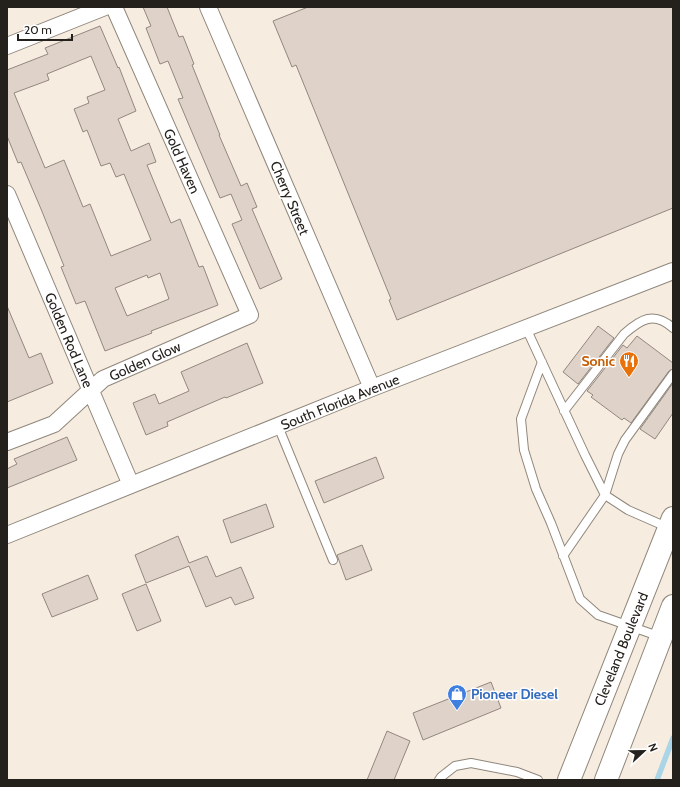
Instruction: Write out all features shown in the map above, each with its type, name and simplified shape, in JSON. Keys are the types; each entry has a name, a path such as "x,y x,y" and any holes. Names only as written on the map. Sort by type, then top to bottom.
{"main road":[{"name":"Cleveland Boulevard","path":"569,780 672,525"},
{"path":"606,780 673,606"}],"street":[{"path":"7,46 105,7"},
{"name":"Gold Haven","path":"114,7 250,316"},
{"name":"Cherry Street","path":"208,7 372,388"},
{"name":"Golden Rod Lane","path":"7,194 131,485"},
{"name":"South Florida Avenue","path":"7,535 372,388 673,271"},
{"name":"Golden Glow","path":"7,442 54,424 103,380 250,316"}],"lane":[{"path":"564,410 624,334 635,324 647,318 660,320 673,328"},
{"path":"526,328 584,455 605,495 628,510 672,525"},
{"path":"542,362 521,419 524,450 536,489 580,599 598,615 661,637"},
{"path":"564,556 605,495 618,454 625,440 673,374"},
{"path":"278,426 333,560"},
{"path":"439,780 455,766 471,763 517,772 535,779"}],"building":[{"path":"143,7 167,7 179,37 183,36 194,64 192,65 219,135 241,186 247,183 257,207 252,209 282,279 260,289 232,224 242,220 231,194 220,198 178,99 183,98 168,61 160,64 146,28 151,26"},
{"path":"308,7 673,7 673,208 397,320 389,300 391,299 296,65 292,67 273,21"},
{"path":"100,26 118,68 119,67 136,111 118,119 131,151 149,143 156,162 147,165 171,223 180,219 199,267 203,266 218,305 105,351 85,301 76,304 61,267 64,266 41,209 21,162 18,163 7,136 7,70 48,54 45,48","holes":["91,56 105,90 87,97 89,103 74,109 83,132 87,130 101,166 110,163 116,177 124,174 151,240 111,256 90,204 83,207 64,160 45,168 14,93 49,80 47,74","160,273 169,299 127,316 115,288 147,275 148,278"]},
{"path":"7,306 29,358 41,353 53,383 7,402"},
{"path":"598,326 614,338 578,384 563,372"},
{"name":"Sonic","path":"637,336 673,363 673,369 669,371 631,423 624,418 622,420 591,397 593,395 587,391 623,345 627,348"},
{"path":"247,343 263,383 226,398 225,397 167,422 168,426 146,435 133,403 155,394 159,404 189,391 181,372"},
{"path":"673,383 673,413 655,439 640,429"},
{"path":"67,437 77,460 7,488 7,469 17,464 14,459"},
{"path":"376,457 384,478 324,503 315,481"},
{"path":"266,504 274,527 231,543 223,520"},
{"path":"178,536 189,563 207,556 216,577 241,567 254,598 235,605 231,597 206,607 189,566 146,583 135,555"},
{"path":"362,545 372,570 346,580 337,555"},
{"path":"88,575 98,599 52,617 42,594"},
{"path":"146,584 161,621 137,631 122,594"},
{"name":"Pioneer Diesel","path":"491,682 501,708 423,740 413,713"},
{"path":"387,731 410,741 394,780 367,780"}],"waterway":[{"path":"657,780 673,738"}],"place":[{"name":"Sonic","path":"629,378"},
{"name":"Pioneer Diesel","path":"457,711"}]}
